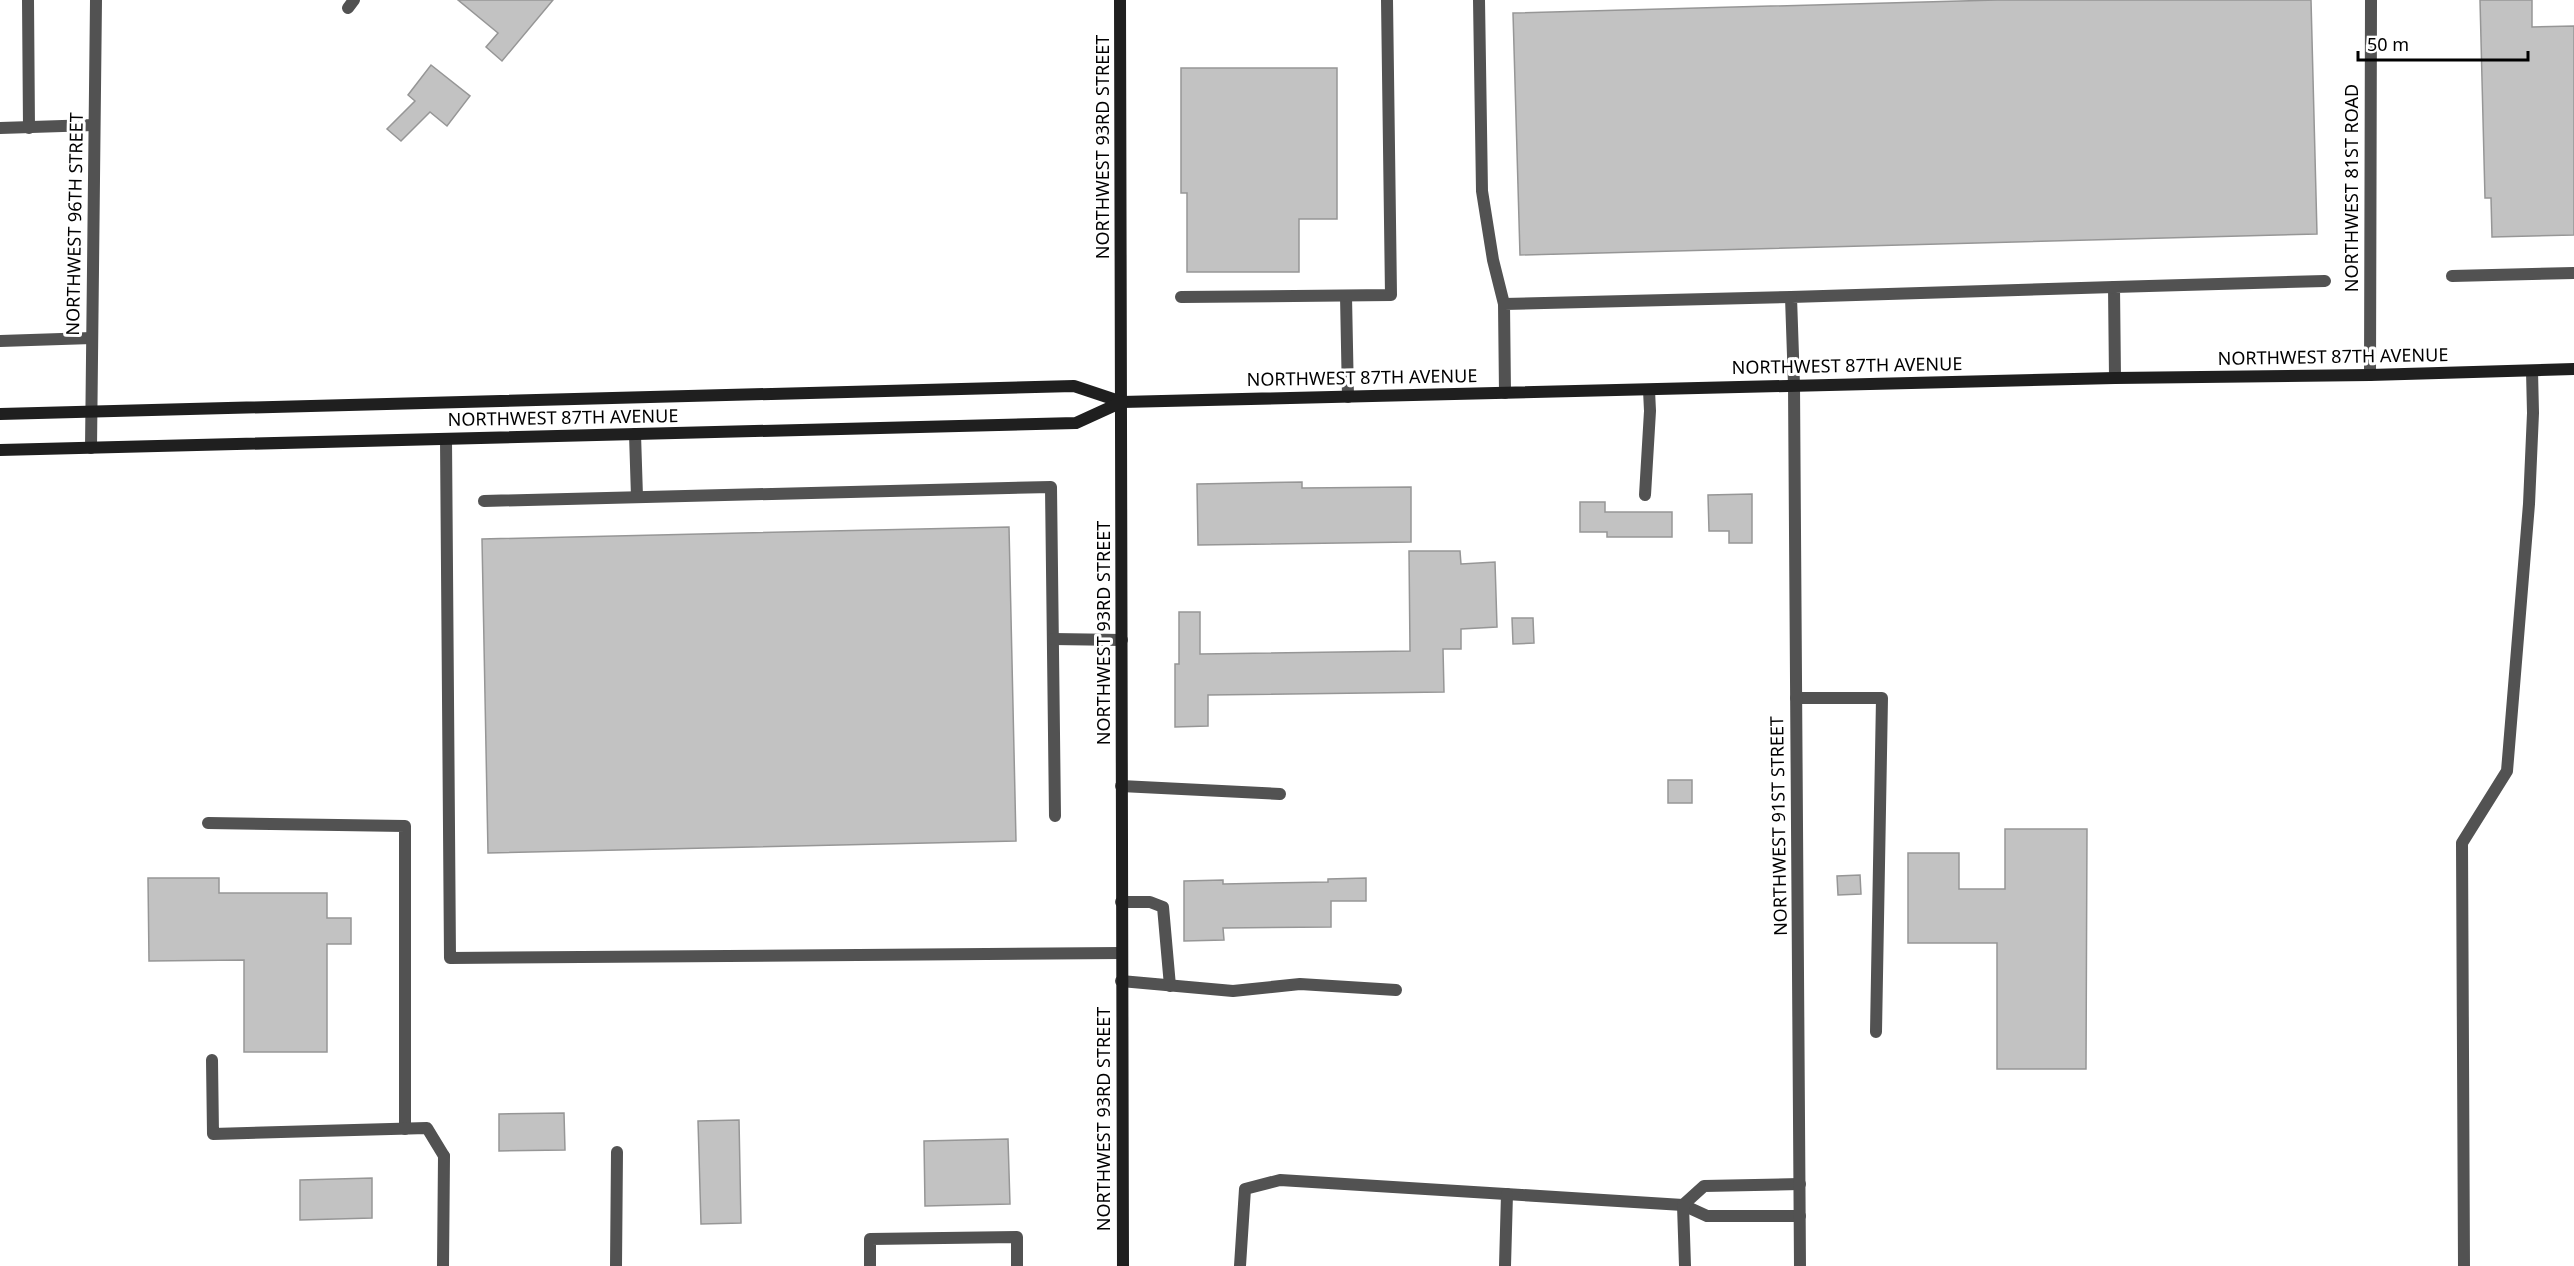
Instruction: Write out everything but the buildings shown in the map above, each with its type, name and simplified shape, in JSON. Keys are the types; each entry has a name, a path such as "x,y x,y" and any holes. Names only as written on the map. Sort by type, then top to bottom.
{"main road":[{"name":"NORTHWEST 93RD STREET","path":"1120,0 1123,1266"},
{"name":"NORTHWEST 87TH AVENUE","path":"0,414 1074,387 1122,402 2574,369"},
{"name":"NORTHWEST 87TH AVENUE","path":"0,450 1076,423 1122,402"}],"street":[{"path":"28,0 29,128"},
{"name":"NORTHWEST 96TH STREET","path":"91,448 96,0"},
{"path":"1180,297 1391,295 1387,0"},
{"path":"1479,0 1482,191 1493,260 1504,304 1505,393"},
{"name":"NORTHWEST 81ST ROAD","path":"2370,375 2371,0"},
{"path":"0,128 94,125"},
{"path":"2452,276 2574,273"},
{"path":"1504,304 2325,281"},
{"path":"2114,287 2115,378"},
{"path":"1346,296 1348,397"},
{"name":"NORTHWEST 91ST STREET","path":"1791,297 1794,386 1800,1266"},
{"path":"0,341 92,338"},
{"path":"2464,1266 2462,843 2508,771 2529,504 2533,413 2532,370"},
{"path":"1645,495 1649,390"},
{"path":"635,434 637,497"},
{"path":"446,439 450,958 1121,953"},
{"path":"483,501 1051,487 1055,816"},
{"path":"1053,639 1122,640"},
{"path":"1796,698 1882,698 1876,1032"},
{"path":"1121,786 1280,794"},
{"path":"208,823 405,826 405,1129"},
{"path":"1121,902 1150,902 1162,906 1170,986"},
{"path":"1121,981 1233,991 1300,984 1396,990"},
{"path":"212,1060 213,1134 427,1128 444,1156 443,1266"},
{"path":"616,1266 617,1152"},
{"path":"1240,1266 1245,1189 1280,1180 1683,1205 1707,1216 1800,1216"},
{"path":"1685,1266 1683,1205 1704,1186 1800,1184"},
{"path":"1505,1266 1507,1194"},
{"path":"870,1266 870,1239 1017,1238 1017,1266"}]}
